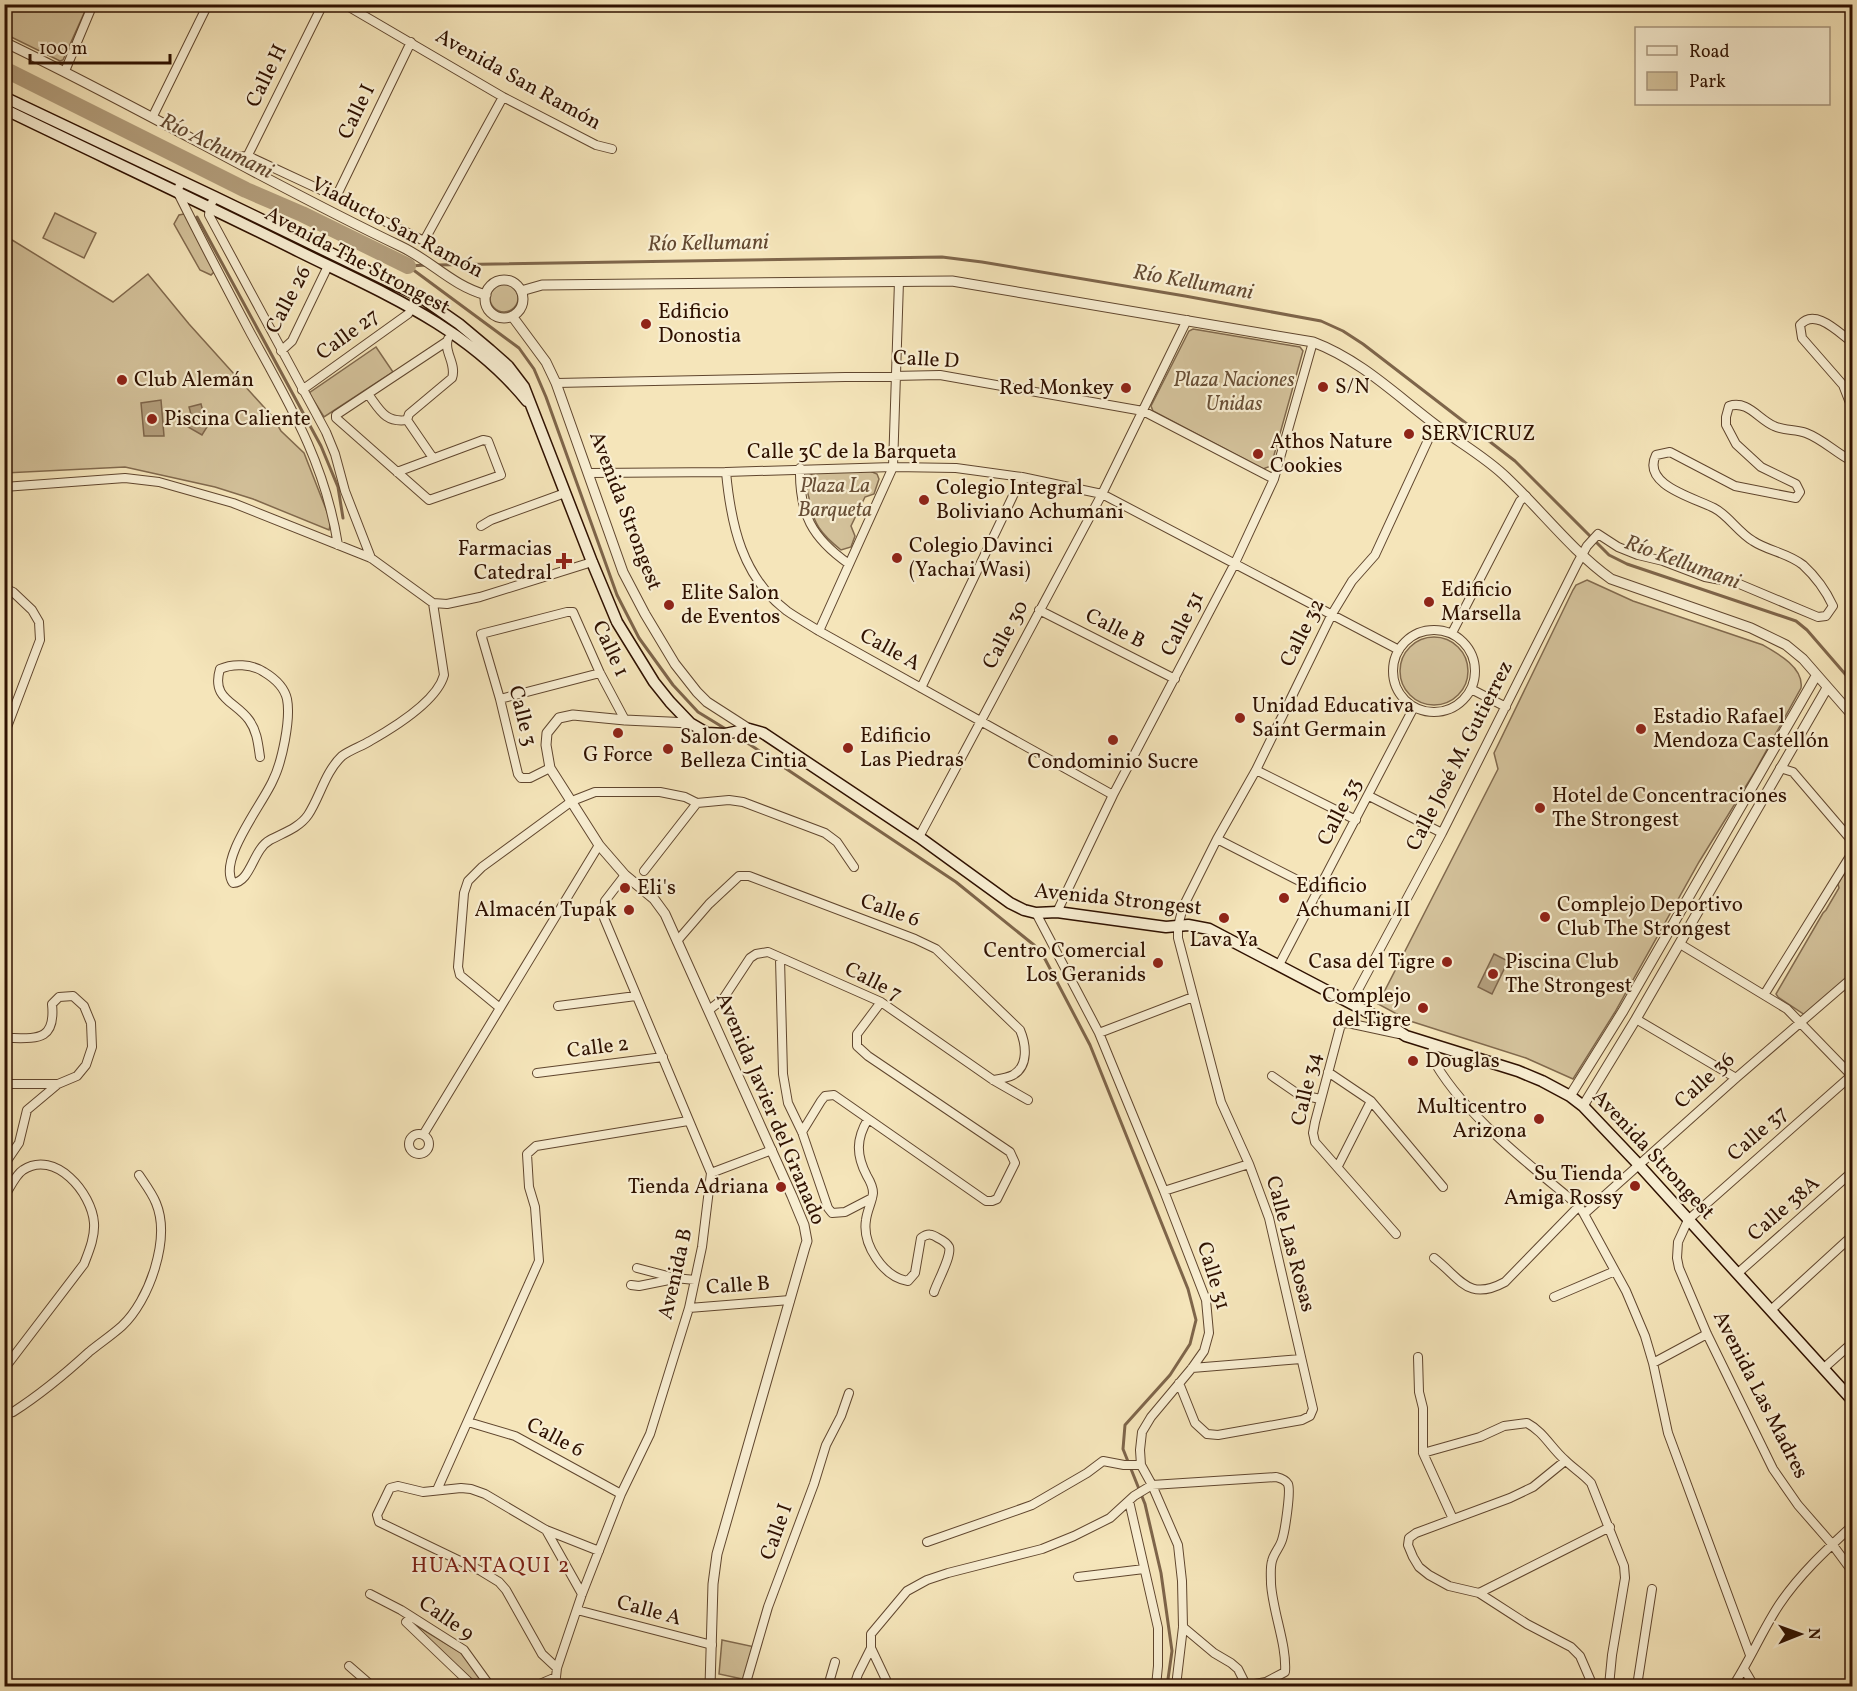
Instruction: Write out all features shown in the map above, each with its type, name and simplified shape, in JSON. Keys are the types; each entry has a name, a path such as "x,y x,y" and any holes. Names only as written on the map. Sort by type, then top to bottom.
{"main road":[{"path":"4,97 76,138"},
{"path":"4,109 76,138"},
{"name":"Avenida The Strongest","path":"76,138 334,255 419,297 452,333"},
{"name":"Avenida The Strongest","path":"213,201 328,266 413,307 452,333 506,378 532,408 617,622 636,654 664,695 690,723 707,733 725,734 745,730"},
{"path":"328,266 334,255"},
{"path":"413,307 419,297"},
{"name":"Avenida Strongest","path":"745,730 763,734 919,837 1010,903 1024,910 1036,913 1057,912 1166,927 1188,925 1209,929 1351,1003 1406,1036 1518,1071 1570,1096 1639,1165 1852,1400"}],"street":[{"path":"64,71 93,4"},
{"path":"153,116 208,4"},
{"name":"Calle H","path":"245,160 323,4"},
{"name":"Avenida San Ramón","path":"344,4 503,97 596,145 612,148"},
{"name":"Viaducto San Ramón","path":"4,42 153,116 229,157 245,160 285,189 413,252 461,286 486,295"},
{"name":"Calle I","path":"336,197 411,42"},
{"path":"245,160 336,197 424,241 503,97"},
{"path":"180,186 218,273 311,446 329,500 338,545"},
{"path":"213,201 209,215 326,432 335,454 345,491 371,558"},
{"name":"Calle 26","path":"281,351 292,341 328,266"},
{"path":"501,280 513,282 521,291 522,305 512,316 506,318 494,315 487,306 486,295 491,286 501,280"},
{"path":"819,631 893,467 899,281"},
{"path":"521,291 542,285 952,281 1313,342 1345,356 1504,475 1585,551 1611,579 1772,637 1803,659 1852,716"},
{"name":"Calle 27","path":"303,390 408,314 413,307"},
{"name":"Avenida Strongest","path":"512,316 546,362 556,383 623,572 675,664 707,702 745,730"},
{"path":"1852,342 1824,321 1815,318 1804,321 1800,325 1802,338 1843,385 1852,408"},
{"name":"Calle 30","path":"919,837 1102,494 1187,320"},
{"path":"398,472 486,440 501,475 429,500 336,418 336,415 452,333"},
{"path":"407,420 409,414 452,378 454,368 452,333"},
{"name":"Calle 31","path":"1057,912 1113,795 1235,563 1274,479 1313,342"},
{"name":"Calle D","path":"556,383 940,375 1143,411 1274,479"},
{"path":"368,394 384,415 392,420 407,420"},
{"name":"Calle José M. Gutierrez","path":"1351,1003 1442,833 1585,551 1598,534 1618,547 1638,555 1663,561 1705,577 1737,583 1818,617 1826,616 1833,606 1827,592 1802,564 1753,541 1716,508 1679,493 1661,481 1653,470 1652,462 1656,455 1670,452 1735,486 1796,498 1800,492 1796,484 1761,467 1736,444 1726,425 1726,417 1729,406 1737,404 1748,407 1776,428 1804,431 1818,438 1834,452 1852,459"},
{"path":"407,420 433,458"},
{"name":"Calle 32","path":"1178,926 1183,907 1216,839 1256,770 1332,614 1352,581 1375,555 1435,425"},
{"path":"800,468 800,491 805,514 815,534 830,551 849,564"},
{"name":"Calle 3C de la Barqueta","path":"589,473 726,472 800,468 956,468 1022,477 1102,494 1399,650"},
{"name":"Calle A","path":"726,472 729,512 740,549 759,582 786,610 819,631 1113,795"},
{"path":"921,688 1022,477"},
{"path":"4,487 125,478 148,480 233,503 371,558 432,603 447,604 480,597 592,562"},
{"path":"481,526 491,520 565,493"},
{"path":"1452,633 1520,501 1526,496"},
{"path":"4,588 13,592 32,610 39,622 40,640 4,735"},
{"path":"260,757 258,736 254,728 248,718 222,695 219,688 217,679 220,669 227,666 258,668 275,679 287,700 285,737 279,764 274,780 254,811 233,857 229,872 233,883 244,878 258,851 267,842 289,831 308,816 323,783 342,756 402,721 435,693 442,684 444,675 432,603"},
{"name":"Calle B","path":"1039,610 1175,679"},
{"name":"Calle 1","path":"481,634 573,612 600,673 625,720"},
{"path":"1430,630 1452,633 1464,643 1475,665 1471,689 1463,700 1452,708 1439,712 1426,711 1414,706 1397,688 1394,662 1399,650 1407,640 1418,633 1430,630"},
{"name":"Calle 3","path":"481,634 518,774 521,778 530,778 550,768"},
{"path":"500,699 600,673"},
{"path":"1570,1096 1623,1011 1816,676"},
{"path":"1583,1107 1827,688"},
{"path":"1471,689 1506,707"},
{"name":"Calle 33","path":"1279,965 1414,706"},
{"name":"Avenida Javier del Granado","path":"690,723 573,715 559,718 547,733 546,745 550,768 599,845 625,875 654,899 665,914 802,1218 807,1241 717,1554 713,1584 710,1686"},
{"path":"1768,760 1780,768 1793,772 1852,841"},
{"path":"1256,770 1356,820"},
{"path":"500,1008 460,975 458,967 464,892 468,881 482,867 572,801 595,792 660,792 685,797 697,803 729,800 743,802 825,833 837,842 854,867"},
{"path":"1369,796 1442,833"},
{"path":"644,871 697,803"},
{"path":"1727,831 1740,839"},
{"path":"1216,839 1319,891"},
{"path":"423,1135 599,845"},
{"path":"1764,994 1852,853"},
{"name":"Avenida B","path":"555,1686 557,1668 582,1594 621,1494 650,1434 689,1308 708,1210 711,1173 606,925 603,911 605,901 625,875"},
{"path":"1702,875 1715,882"},
{"name":"Calle 6","path":"677,941 739,876 749,876 915,939 936,949 1020,1030 1025,1047 1025,1057 1020,1068 1014,1075 993,1080"},
{"name":"Calle 31","path":"1036,913 1099,1033 1206,1300 1209,1333 1204,1351 1151,1417 1142,1432 1134,1465"},
{"name":"Calle Las Rosas","path":"1178,926 1178,938 1221,1102 1249,1164 1269,1218 1301,1359 1313,1399 1313,1409 1310,1416 1293,1422 1218,1435 1207,1434 1195,1423 1179,1383"},
{"path":"1666,936 1787,1009 1852,1075"},
{"name":"Calle 7","path":"709,1010 723,999 742,969 756,954 768,952 881,1002 993,1080 1028,1100"},
{"path":"780,959 783,1074 788,1103 801,1132 828,1208 832,1213 844,1212 872,1198"},
{"name":"Calle 36","path":"1584,1214 1852,978"},
{"path":"4,1038 30,1038 44,1035 50,1029 53,1020 52,1004 58,997 73,996 84,1006 92,1023 92,1047 87,1065 77,1076 58,1084 27,1110 19,1143 4,1165"},
{"path":"558,1006 636,996"},
{"path":"1099,1033 1193,997"},
{"path":"801,1132 821,1101 830,1094 834,1095 987,1200 992,1201 997,1198 1015,1162 1010,1152 856,1046 857,1034 881,1002"},
{"path":"1623,1011 1736,1078"},
{"name":"Calle 34","path":"1396,1234 1338,1166 1320,1150 1313,1133 1341,1024 1348,1023 1406,1036"},
{"path":"1434,1045 1431,1056 1439,1072 1473,1113 1579,1206 1615,1271 1645,1336 1668,1433 1750,1655"},
{"name":"Calle 2","path":"537,1073 663,1058"},
{"path":"1328,1072 1371,1101 1443,1187"},
{"name":"Calle 37","path":"1688,1220 1852,1075"},
{"path":"1272,1077 1298,1094 1320,1099"},
{"path":"4,1084 58,1084"},
{"path":"1338,1166 1371,1101"},
{"path":"868,1119 860,1132 857,1149 873,1192 866,1220 872,1253 894,1275 908,1281 915,1273 921,1238 926,1234 932,1234 945,1242 949,1248 949,1255 934,1292"},
{"path":"437,1490 538,1261 535,1207 529,1186 526,1157 528,1152 536,1146 546,1144 688,1121"},
{"path":"711,1173 772,1150"},
{"path":"1164,1191 1249,1164"},
{"path":"4,1197 22,1170 35,1166 58,1168 79,1185 89,1203 94,1223 91,1245 84,1264 4,1369"},
{"name":"Calle 38A","path":"1738,1273 1852,1172"},
{"path":"4,1414 13,1412 60,1380 91,1350 123,1325 144,1294 154,1273 160,1241 156,1204 140,1175"},
{"path":"1434,1258 1464,1285 1476,1291 1494,1288 1505,1282 1579,1206"},
{"name":"Avenida Las Madres","path":"1688,1220 1678,1242 1677,1258 1679,1268 1707,1334 1773,1469 1798,1505 1833,1544 1852,1571"},
{"path":"1771,1310 1852,1236"},
{"path":"638,1268 675,1278 695,1280"},
{"path":"1554,1297 1615,1271"},
{"path":"631,1285 639,1286 675,1278"},
{"name":"Calle B","path":"689,1308 790,1300"},
{"path":"1653,1363 1707,1334"},
{"path":"1824,1368 1852,1342"},
{"path":"1418,1357 1419,1392 1423,1408 1423,1453 1453,1519"},
{"path":"1192,1368 1301,1359"},
{"name":"Calle I","path":"745,1686 768,1607 814,1484 826,1445 841,1416 849,1393"},
{"name":"Calle 6","path":"468,1422 515,1436 621,1494"},
{"path":"1423,1453 1480,1437 1504,1426 1527,1423 1543,1434 1565,1461 1581,1472 1591,1483 1624,1566 1625,1578 1609,1686"},
{"path":"927,1542 1032,1504 1087,1473 1103,1461 1134,1465 1149,1486 1178,1545 1182,1581 1183,1627 1176,1686"},
{"path":"1565,1461 1533,1487 1510,1498 1416,1533 1409,1538 1408,1545 1419,1567 1429,1575 1449,1586 1479,1593 1527,1624 1572,1647 1580,1656 1593,1686"},
{"path":"889,1686 871,1648 871,1634 907,1591 927,1580 1042,1549 1074,1536 1110,1518 1149,1486 1276,1477 1284,1479 1288,1485 1282,1540 1272,1559 1271,1568 1272,1603 1284,1652 1285,1672 1266,1682 1250,1685 1245,1683 1238,1669 1214,1653 1183,1627"},
{"path":"557,1668 542,1654 511,1598 499,1582 379,1522 377,1515 390,1488 398,1486 423,1492 461,1488 485,1494 546,1530 599,1551"},
{"path":"1132,1499 1144,1569 1158,1628 1156,1686"},
{"path":"1733,1686 1791,1588 1852,1526"},
{"path":"1479,1593 1610,1527"},
{"path":"546,1530 582,1594"},
{"path":"1078,1577 1144,1569"},
{"path":"1637,1686 1652,1589"},
{"name":"Calle 9","path":"370,1594 401,1610 464,1650 490,1686"},
{"name":"Calle A","path":"577,1610 712,1645"},
{"path":"406,1623 472,1686"},
{"path":"855,1686 858,1674 871,1648"},
{"path":"828,1686 835,1662"},
{"path":"349,1666 372,1686"},
{"path":"1744,1669 1754,1686"},
{"path":"535,1686 556,1677"}],"green space":[{"path":"4,5 73,5 85,11 63,60 60,61 5,34"},
{"path":"55,213 96,233 84,258 43,238"},
{"path":"179,215 190,215 214,272 211,275 200,270 174,224"},
{"name":"Club Alemán","path":"4,235 113,302 148,274 189,324 272,416 281,431 304,453 331,522 329,530 253,499 215,487 125,467 5,473"},
{"path":"504,284 514,288 518,298 514,308 504,312 494,308 490,298 494,288"},
{"name":"Plaza Naciones Unidas","path":"1193,329 1300,347 1303,351 1271,466 1263,469 1153,411 1151,406 1189,331"},
{"path":"376,347 393,372 324,417 309,393"},
{"name":"Plaza La Barqueta","path":"815,471 870,471 877,474 879,479 874,494 865,497 851,526 855,536 851,547 841,550 828,539 816,522 807,491 807,479"},
{"path":"1587,580 1633,601 1763,645 1783,657 1795,668 1799,674 1801,688 1754,773 1699,862 1615,1012 1573,1079 1526,1058 1410,1021 1378,1004 1498,769 1494,753 1573,590 1576,585"},
{"path":"1441,637 1453,643 1462,652 1468,664 1466,684 1458,695 1441,705 1427,705 1410,695 1402,684 1400,664 1410,647 1421,639"},
{"path":"1852,859 1852,977 1808,1017 1776,994 1839,888 1838,884"},
{"path":"409,1621 463,1654 485,1686 479,1686"},
{"path":"722,1640 755,1647 747,1680 719,1674"}],"shaded area":[{"name":"Piscina Caliente","path":"161,400 164,436 144,436 141,403"},
{"path":"201,404 207,427 202,435 188,427 192,418 189,407"},
{"name":"Piscina Club The Strongest","path":"1494,954 1508,961 1492,994 1478,987"}],"waterway":[{"name":"Río Achumani","path":"4,69 246,190 302,214 408,266"},
{"path":"197,217 321,446 338,487 343,518"},
{"name":"Río Kellumani","path":"436,265 942,257 1185,296 1321,321 1363,344 1515,461 1609,555 1627,564 1796,621 1807,630 1852,682"},
{"name":"Río Kellumani","path":"409,266 427,265"},
{"path":"408,266 519,348 534,369 617,595 639,638 673,685 698,712 729,731"},
{"path":"737,736 956,882 1034,945 1045,959 1090,1045 1188,1289 1196,1320 1190,1344 1170,1375 1125,1425 1123,1449 1145,1504 1161,1573 1172,1651 1167,1686"}],"place":[{"name":"Edificio Donostia","path":"646,324"},
{"name":"Club Alemán","path":"122,380"},
{"name":"S/N","path":"1323,387"},
{"name":"Red Monkey","path":"1126,388"},
{"name":"Piscina Caliente","path":"152,419"},
{"name":"SERVICRUZ","path":"1409,434"},
{"name":"Athos Nature Cookies","path":"1258,454"},
{"name":"Colegio Integral Boliviano Achumani","path":"924,500"},
{"name":"Colegio Davinci (Yachai Wasi)","path":"897,558"},
{"name":"Farmacias Catedral","path":"564,561"},
{"name":"Edificio Marsella","path":"1429,602"},
{"name":"Elite Salon de Eventos","path":"669,605"},
{"name":"Unidad Educativa Saint Germain","path":"1240,718"},
{"name":"Estadio Rafael Mendoza Castellón","path":"1641,729"},
{"name":"G Force","path":"618,733"},
{"name":"Condominio Sucre","path":"1113,740"},
{"name":"Edificio Las Piedras","path":"848,748"},
{"name":"Salon de Belleza Cintia","path":"668,749"},
{"name":"Hotel de Concentraciones The Strongest","path":"1540,808"},
{"name":"Eli's","path":"625,888"},
{"name":"Edificio Achumani II","path":"1284,898"},
{"name":"Almacén Tupak","path":"629,910"},
{"name":"Complejo Deportivo Club The Strongest","path":"1545,917"},
{"name":"Lava Ya","path":"1224,918"},
{"name":"Casa del Tigre","path":"1447,962"},
{"name":"Centro Comercial Los Geranids","path":"1158,963"},
{"name":"Piscina Club The Strongest","path":"1493,974"},
{"name":"Complejo del Tigre","path":"1423,1008"},
{"name":"Douglas","path":"1413,1061"},
{"name":"Multicentro Arizona","path":"1539,1119"},
{"name":"Su Tienda Amiga Rossy","path":"1635,1186"},
{"name":"Tienda Adriana","path":"781,1187"}],"district":[{"name":"HUANTAQUI 2","path":"491,1566"}]}
